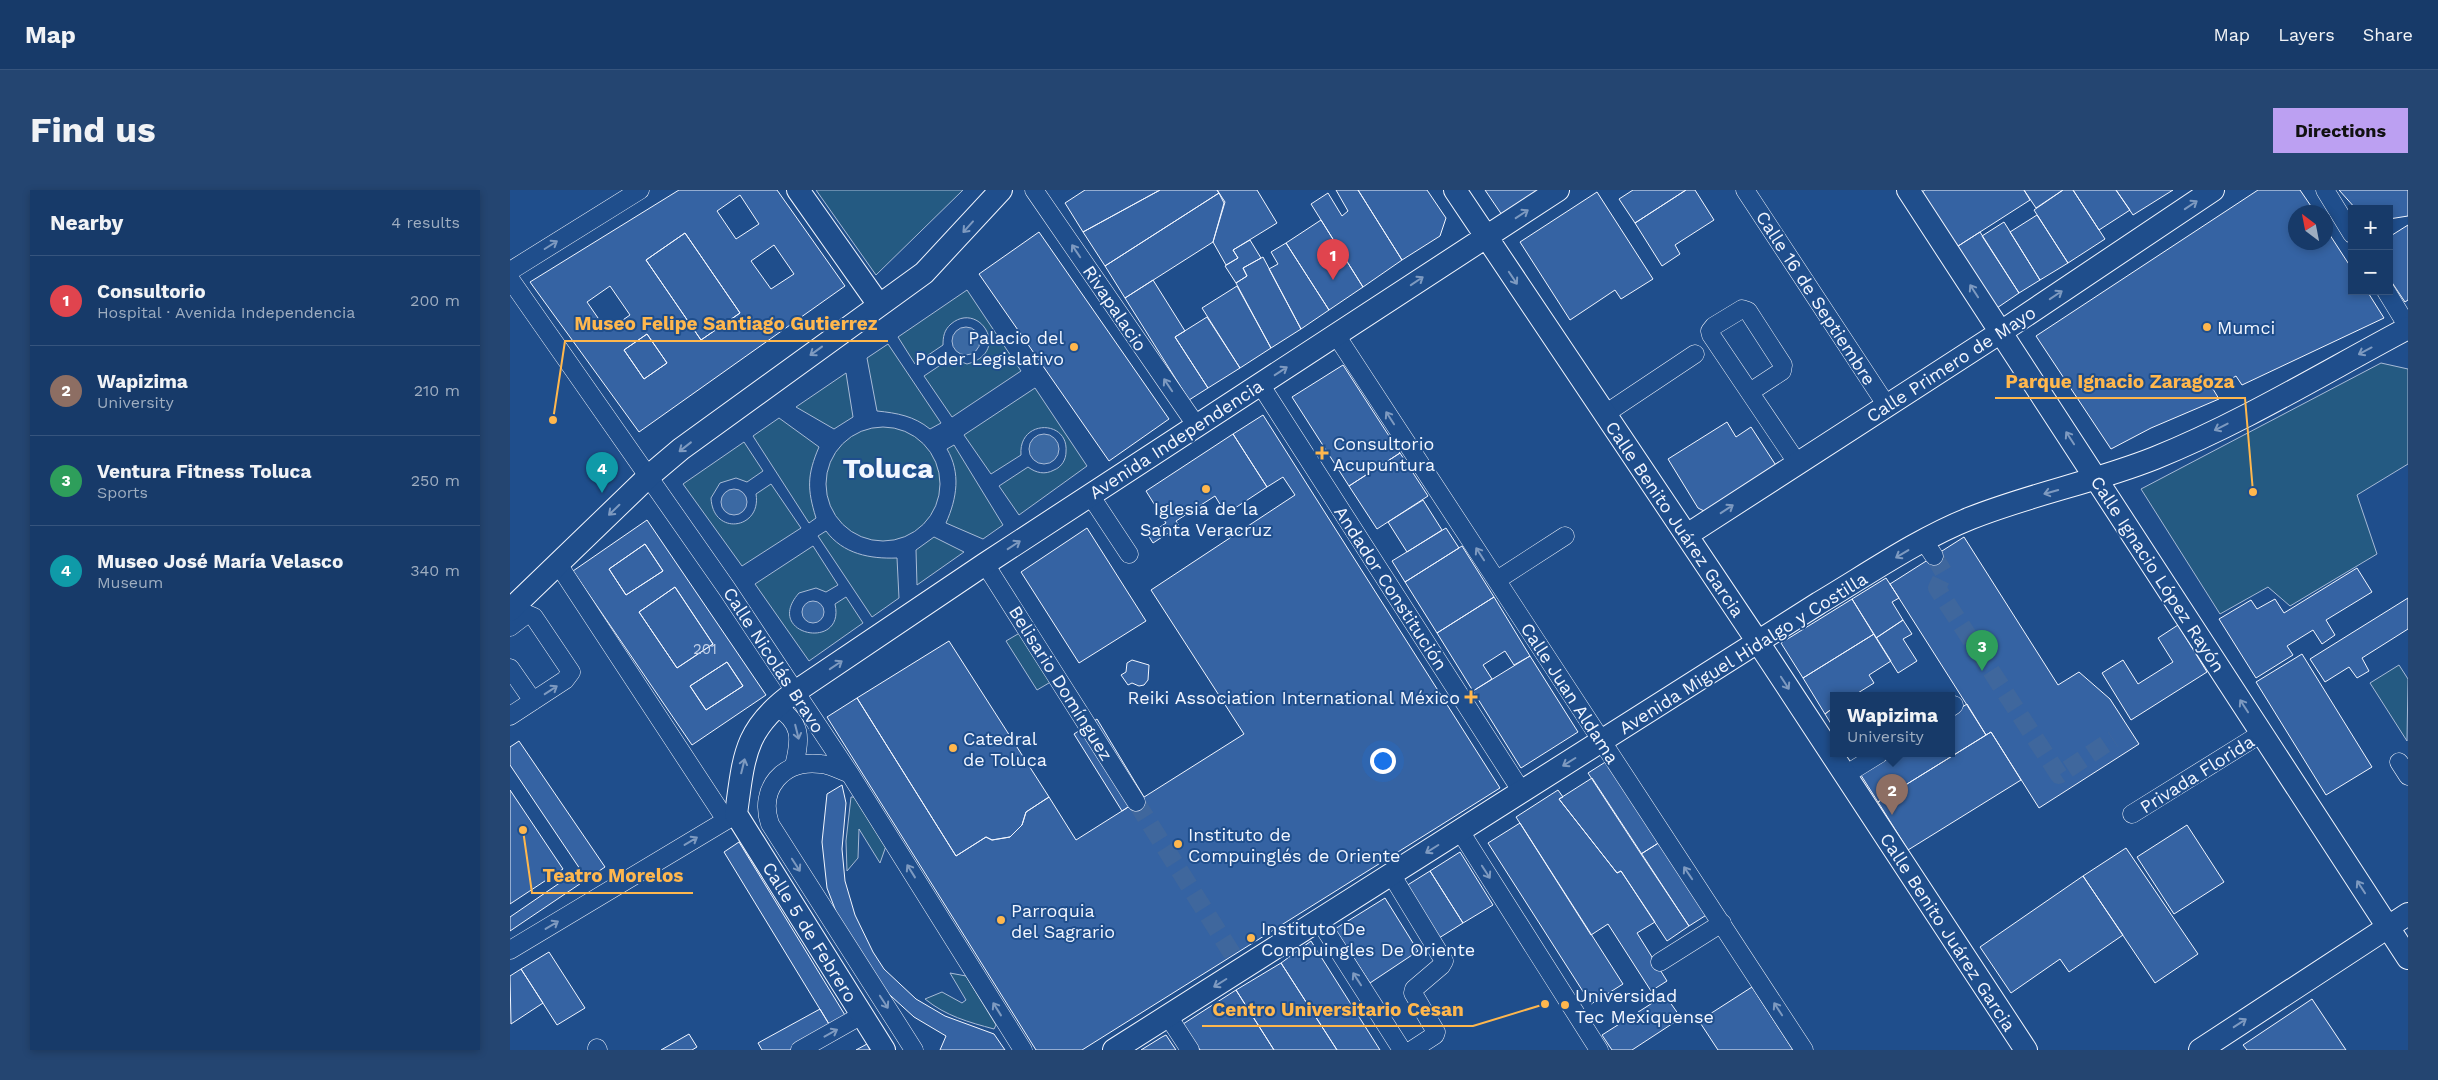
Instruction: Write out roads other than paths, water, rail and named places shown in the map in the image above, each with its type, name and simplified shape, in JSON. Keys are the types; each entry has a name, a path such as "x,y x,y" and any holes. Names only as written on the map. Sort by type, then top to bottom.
{"main road":[{"path":"798,190 879,306"},
{"path":"510,610 649,476 711,426 924,273 1001,190"},
{"name":"Calle Benito Juárez Garcia","path":"1455,190 1830,752"},
{"name":"Avenida Independencia","path":"731,817 747,751 757,729 776,706 982,566 1558,190"},
{"name":"Calle Ignacio López Rayón","path":"1908,190 2098,478 2408,958"},
{"name":"Calle Primero de Mayo","path":"1686,536 2001,332 2213,190"},
{"name":"Avenida Miguel Hidalgo y Costilla","path":"1114,1050 1168,1016 1238,962 1319,920 1758,642 1929,549 1968,518 2000,506 2098,478 2155,458 2215,430 2408,328"},
{"name":"Calle Benito Juárez Garcia","path":"1834,757 2026,1050"},
{"name":"Calle 5 de Febrero","path":"731,817 884,1050"},
{"path":"2200,1050 2408,914"}],"street":[{"path":"510,271 640,190"},
{"name":"Rivapalacio","path":"1034,190 1196,425"},
{"name":"Calle 16 de Septiembre","path":"1745,190 1887,406"},
{"path":"2325,190 2348,227"},
{"name":"Calle Nicolás Bravo","path":"510,279 649,476 850,774 1023,1050"},
{"path":"2388,295 2408,328"},
{"path":"1750,392 1782,371 1783,365 1748,311 1742,309 1714,326 1710,331 1750,392 1798,464"},
{"name":"Calle Juan Aldama","path":"1336,335 1804,1050"},
{"path":"1604,414 1695,354"},
{"name":"Andador Constitución","path":"1260,384 1522,792"},
{"path":"1090,495 1129,554"},
{"path":"1497,580 1565,536"},
{"path":"510,950 731,817 558,564"},
{"path":"982,566 1016,628"},
{"name":"Belisario Domínguez","path":"982,566 1136,802"},
{"path":"510,627 522,616 527,614 534,617 571,672 570,677 510,716"},
{"path":"510,668 533,701"},
{"path":"776,706 790,716 798,733 799,742 794,766"},
{"name":"Privada Florida","path":"2132,814 2262,733"},
{"path":"1846,776 1874,757"},
{"path":"850,774 821,764 794,766 778,776 768,794 766,814 770,824 914,1050"},
{"path":"1460,831 1599,1050"},
{"path":"1391,874 1444,960 1441,966 1414,989 1416,997 1436,1032 1432,1037 1412,1050"},
{"path":"1319,920 1402,1050"},
{"path":"1660,962 1722,923"},
{"path":"800,1050 862,1015"},
{"path":"1168,1016 1190,1050"}],"tunnel":[{"path":"1934,556 1944,573 1937,588 2059,775 2113,739"},
{"path":"1136,802 1233,955"}],"place":[{"name":"Consultorio","path":"1333,280"},
{"name":"Mumci","path":"2207,327"},
{"name":"Palacio del Poder Legislativo","path":"1074,347"},
{"name":"Museo Felipe Santiago Gutierrez","path":"553,420"},
{"name":"Consultorio Acupuntura","path":"1322,453"},
{"name":"Iglesia de la Santa Veracruz","path":"1206,489"},
{"name":"Parque Ignacio Zaragoza","path":"2253,492"},
{"name":"Museo José María Velasco","path":"602,493"},
{"name":"Ventura Fitness Toluca","path":"1982,671"},
{"name":"Reiki Association International México","path":"1471,697"},
{"name":"Catedral de Toluca","path":"953,748"},
{"name":"Wapizima","path":"1892,815"},
{"name":"Teatro Morelos","path":"523,830"},
{"name":"Instituto de Compuinglés de Oriente","path":"1178,844"},
{"name":"Parroquia del Sagrario","path":"1001,920"},
{"name":"Instituto De Compuingles De Oriente","path":"1251,938"},
{"name":"Centro Universitario Cesan","path":"1545,1004"},
{"name":"Universidad Tec Mexiquense","path":"1565,1005"}],"district":[{"name":"Toluca","path":"888,468"}]}
